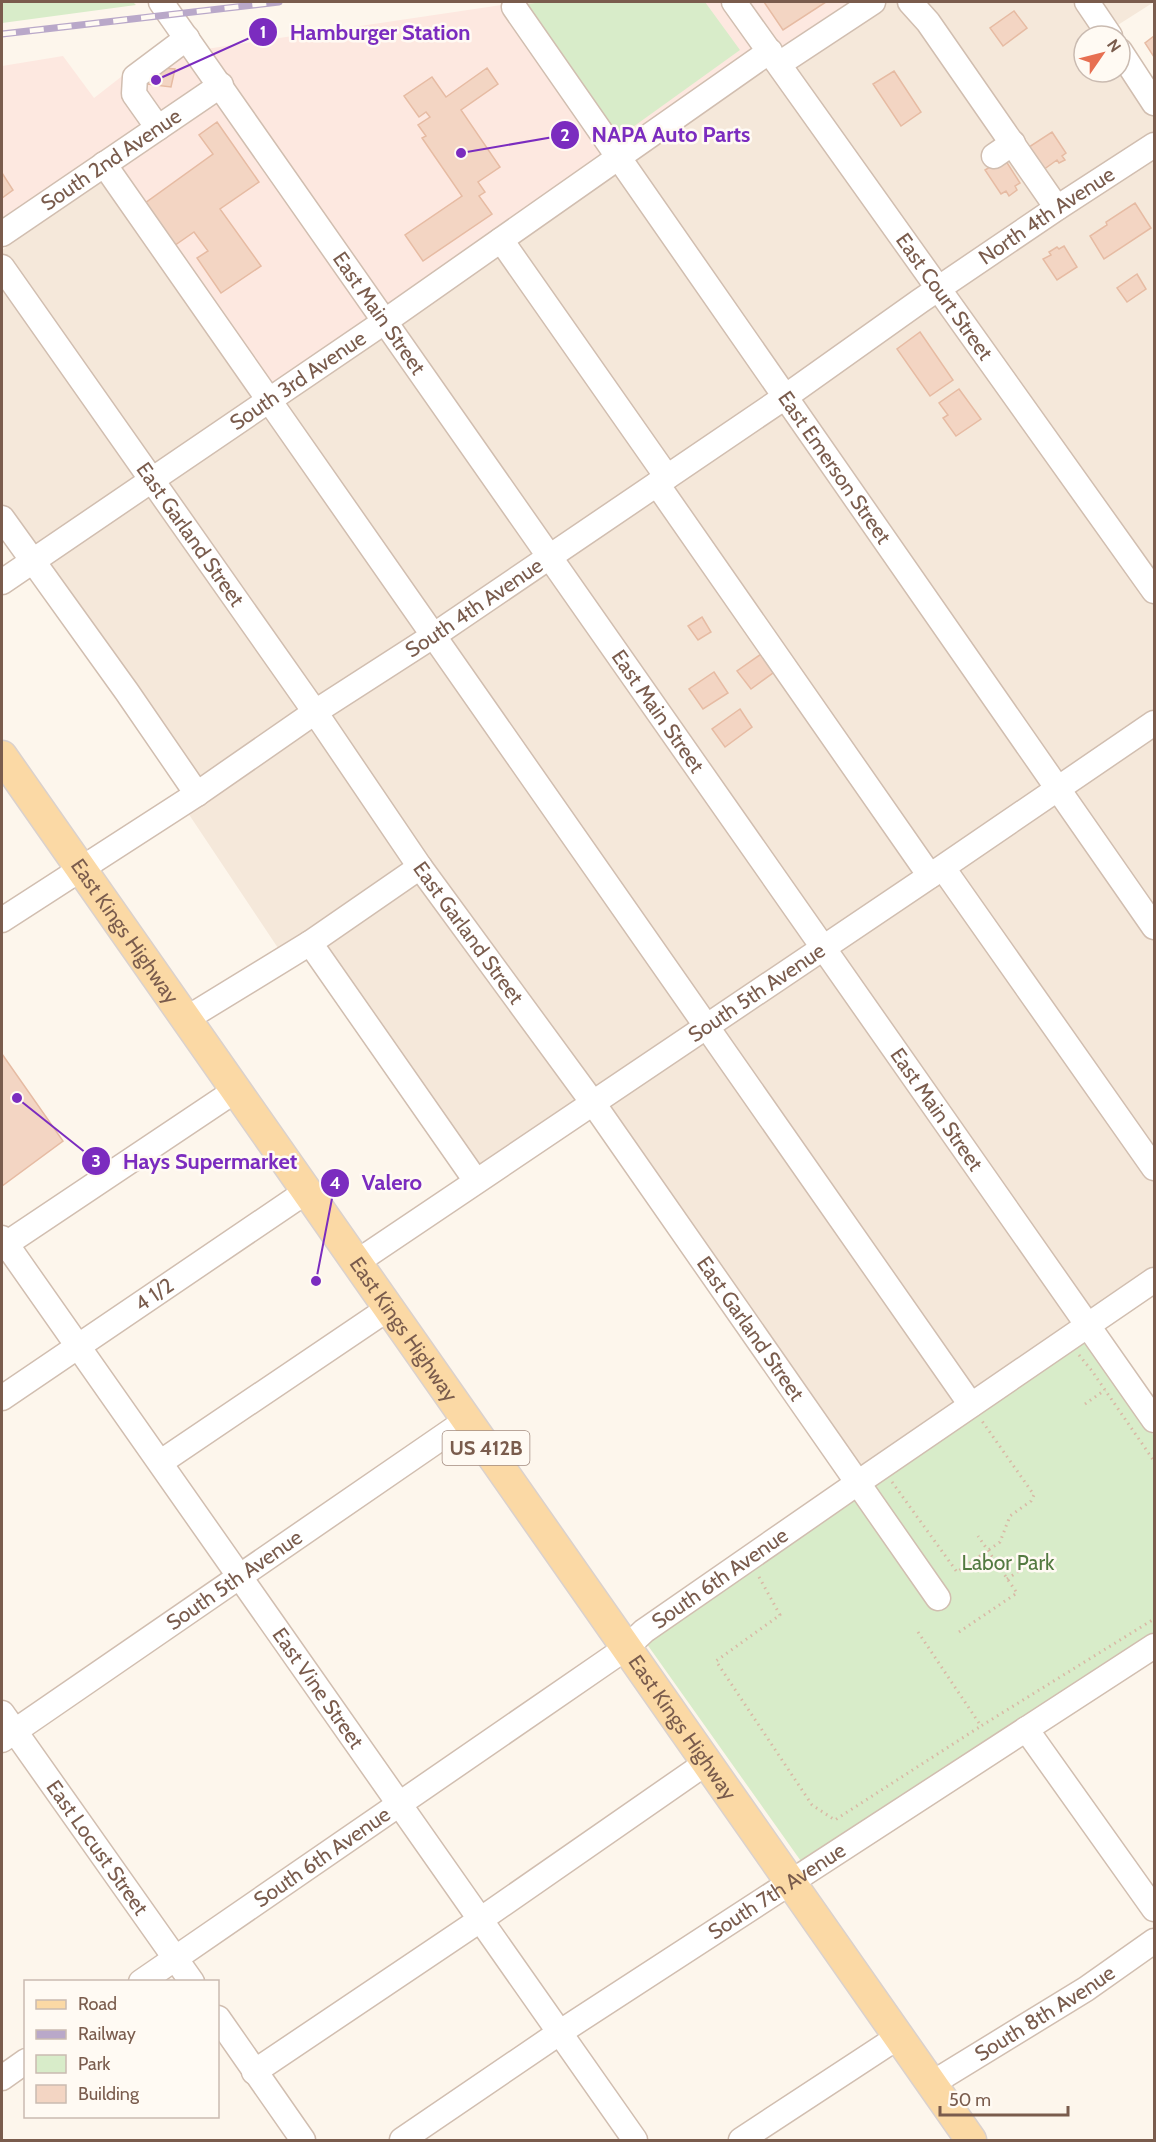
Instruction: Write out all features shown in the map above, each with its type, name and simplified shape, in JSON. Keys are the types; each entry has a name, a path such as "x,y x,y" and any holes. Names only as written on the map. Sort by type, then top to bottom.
{"main road":[{"name":"East Kings Highway","path":"2,756 971,2140"}],"street":[{"name":"East Main Street","path":"161,2 1155,1420"},
{"name":"East Court Street","path":"734,2 1155,591"},
{"name":"South 3rd Avenue","path":"2,582 384,322 619,158 774,58 873,2"},
{"path":"910,2 928,22 1004,149 1057,208"},
{"path":"1087,2 1102,24"},
{"name":"East Emerson Street","path":"514,7 1155,927"},
{"path":"158,128 134,94 135,77 188,39"},
{"path":"1132,69 1155,103"},
{"name":"South 2nd Avenue","path":"2,234 221,85"},
{"name":"North 4th Avenue","path":"939,289 1057,208 1155,145"},
{"path":"104,164 976,1412"},
{"path":"501,240 662,480 937,872 1155,1168"},
{"name":"East Garland Street","path":"2,267 315,712 420,867 593,1104 938,1598"},
{"name":"South 4th Avenue","path":"2,920 197,794 315,712 433,636 785,397 939,289"},
{"path":"2,518 197,794"},
{"name":"South 5th Avenue","path":"357,1262 1155,723"},
{"path":"186,1019 310,943 420,867"},
{"path":"310,943 476,1181"},
{"path":"4,1241 236,1090"},
{"name":"4 1/2","path":"2,1398 307,1191"},
{"name":"East Vine Street","path":"4,1241 635,2140"},
{"name":"South 6th Avenue","path":"144,1980 626,1648 644,1631 859,1482 976,1412 1088,1326 1155,1280"},
{"path":"160,1462 389,1308"},
{"name":"South 5th Avenue","path":"6,1728 239,1576 467,1420"},
{"name":"South 7th Avenue","path":"402,2140 559,2033 790,1881 1155,1646"},
{"name":"East Locust Street","path":"6,1728 191,1980"},
{"path":"1026,1729 1155,1909"},
{"path":"254,2072 480,1920 706,1762"},
{"name":"South 8th Avenue","path":"931,2084 1086,1989 1155,1941"},
{"path":"219,2020 303,2140"},
{"path":"741,2140 898,2037"},
{"path":"2,2078 24,2062"}],"path":[{"path":"1071,1360 1080,1355 1155,1461"},
{"path":"1085,1404 1105,1390"},
{"path":"901,1476 892,1482 957,1572 1000,1542 1010,1516 1031,1501 1034,1495 976,1412"},
{"path":"959,1632 1017,1593 978,1536"},
{"path":"1007,1579 1022,1569"},
{"path":"757,1575 780,1615 716,1661 812,1805 835,1820 981,1726 1155,1619"},
{"path":"918,1632 981,1726"}],"shaded area":[{"path":"521,2 726,2 760,47 265,389 104,160 2,228 2,66 63,56 94,98 162,45 206,49"},
{"path":"741,2 859,2 779,54"},
{"path":"884,2 1154,2 1119,24 1072,24 1072,84 1130,84 1154,111 1154,584 788,65"},
{"path":"767,60 1154,604 1154,932 1151,934 1154,939 1154,1275 860,1476 594,1097 477,1176 314,937 284,957 184,807 207,794 2,507 2,250 106,178"}],"green space":[{"path":"2,2 133,2 136,5 2,23"},
{"path":"705,2 740,50 619,137 525,4"},
{"name":"Labor Park","path":"1084,1339 1154,1436 1154,1636 803,1864 644,1640"}],"building":[{"path":"764,2 826,2 783,30"},
{"path":"1014,11 1027,28 1003,46 990,28"},
{"path":"1154,36 1154,57 1145,43"},
{"path":"151,67 175,69 171,87 147,84 146,89 139,76"},
{"path":"487,68 498,84 461,110 500,167 478,182 485,192 479,196 492,214 423,261 405,235 462,196 422,138 426,136 418,125 430,117 426,112 419,117 404,96 432,77 446,97"},
{"path":"894,71 921,112 901,126 873,84"},
{"path":"217,122 259,182 220,209 261,266 221,293 197,258 208,251 194,232 171,248 141,206 213,154 199,135"},
{"path":"1052,132 1066,153 1062,156 1065,160 1059,163 1057,160 1043,170 1029,147"},
{"path":"1004,158 1020,183 1015,186 1017,190 1009,196 1006,191 1001,194 985,170"},
{"path":"2,173 13,190 2,198"},
{"path":"1135,203 1151,228 1104,259 1090,236 1107,225 1106,222"},
{"path":"1064,246 1077,267 1057,280 1043,259 1051,255 1049,252 1057,247 1059,249"},
{"path":"1137,274 1146,289 1127,302 1117,288"},
{"path":"920,332 953,380 930,396 897,349"},
{"path":"959,389 981,419 956,436 943,418 948,415 939,403"},
{"path":"702,617 711,632 698,640 688,626"},
{"path":"764,652 777,670 751,689 737,671"},
{"path":"714,672 728,693 703,709 689,689"},
{"path":"740,709 752,727 725,747 712,729"},
{"path":"2,1054 63,1141 2,1186"}],"railway":[{"path":"2,34 279,2"}],"place":[{"name":"Hamburger Station","path":"156,80"},
{"name":"NAPA Auto Parts","path":"461,153"},
{"name":"Hays Supermarket","path":"17,1098"},
{"name":"Valero","path":"316,1281"}]}
